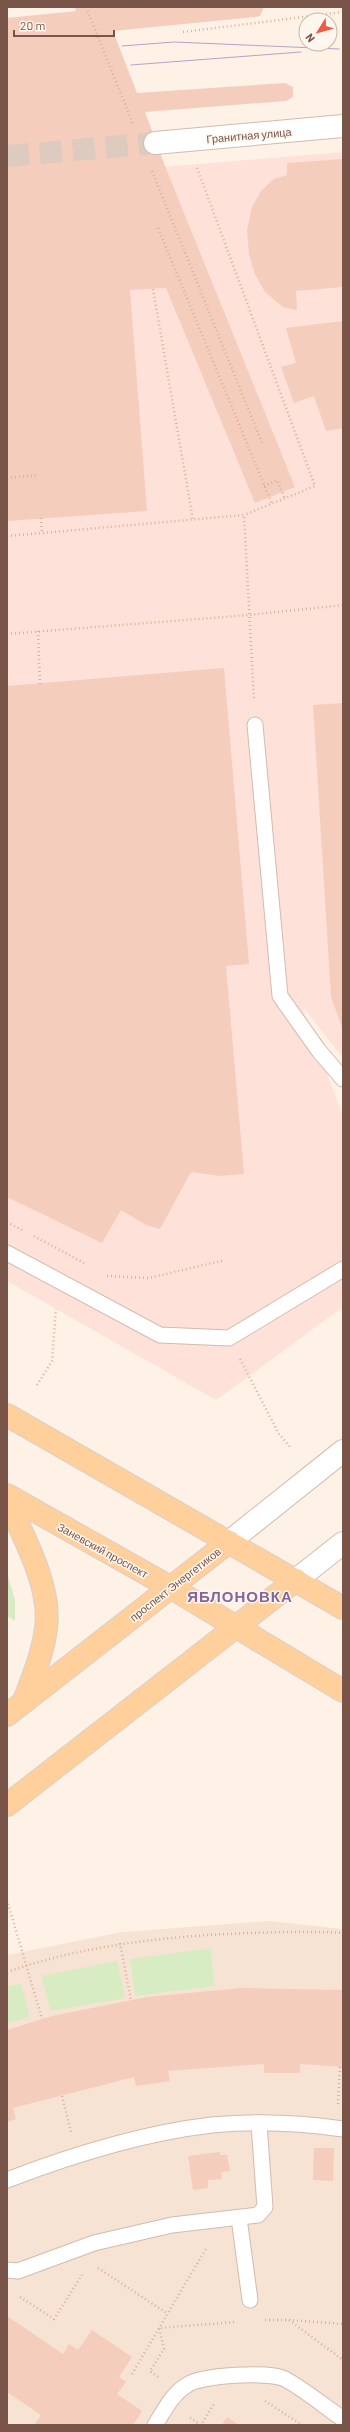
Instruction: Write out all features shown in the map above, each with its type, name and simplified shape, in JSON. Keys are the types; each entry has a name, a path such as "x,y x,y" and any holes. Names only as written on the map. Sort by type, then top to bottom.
{"main road":[{"path":"7,1415 343,1608"},
{"name":"Заневский проспект","path":"7,1496 170,1587 343,1691"},
{"path":"7,1500 39,1573 45,1600 45,1633 41,1654 24,1701"},
{"name":"проспект Энергетиков","path":"7,1715 229,1542"},
{"path":"7,1805 296,1580"}],"street":[{"name":"Гранитная улица","path":"155,143 343,126"},
{"name":"проспект Энергетиков","path":"229,1542 343,1451"},
{"path":"296,1580 343,1543"}],"lane":[{"path":"255,725 280,996 320,1052 343,1079"},
{"path":"7,1254 160,1335 229,1338 343,1269"},
{"path":"7,2270 18,2271 94,2243 172,2225 258,2215 265,2207 259,2124"},
{"path":"7,2180 122,2142 212,2125 259,2124 340,2128"},
{"path":"238,2218 250,2300"},
{"path":"155,2425 174,2396 187,2384 206,2378 270,2374 285,2379 343,2419"}],"path":[{"path":"86,7 134,128"},
{"path":"182,32 342,12"},
{"path":"149,164 262,444"},
{"path":"7,536 244,516 315,486 196,165"},
{"path":"158,228 272,504"},
{"path":"153,289 193,520"},
{"path":"7,478 38,475"},
{"path":"264,486 277,480 285,499"},
{"path":"244,516 255,725"},
{"path":"41,518 42,533"},
{"path":"7,634 249,615 343,605"},
{"path":"38,631 40,684"},
{"path":"7,1222 88,1265"},
{"path":"37,1385 52,1362 59,1282 67,1254"},
{"path":"102,1273 109,1277 149,1278 224,1260"},
{"path":"229,1338 279,1434 291,1448"},
{"path":"7,1900 42,2020"},
{"path":"7,1972 25,1965 120,1943 213,1934 315,1931 343,1933"},
{"path":"120,1943 131,2000"},
{"path":"340,2067 340,2128"},
{"path":"62,2096 77,2156"},
{"path":"132,2374 210,2243 212,2221"},
{"path":"72,2251 168,2314"},
{"path":"19,2296 54,2319 90,2263"},
{"path":"288,2320 343,2360"},
{"path":"160,2328 164,2349 150,2371 161,2378"},
{"path":"260,2398 302,2425"}],"shaded area":[{"path":"343,152 343,1058 302,1006 343,1117 343,1307 216,1400 7,1281 7,180"},
{"path":"269,1921 343,1929 343,2425 7,2425 7,1955 122,1932"}],"green space":[{"path":"7,1572 15,1600 15,1621 7,1616"},
{"path":"211,1948 214,1986 135,1996 130,1959"},
{"path":"117,1961 125,1998 51,2011 41,1976"},
{"path":"21,1983 30,2017 7,2023 7,1987"}],"building":[{"path":"74,7 264,7 260,16 255,17 113,31 137,93 285,83 293,87 293,97 286,101 145,112 165,166 295,487 255,503 166,288 130,290 147,511 7,521 7,18 76,11"},
{"path":"343,159 343,287 296,291 297,310 283,307 265,292 255,274 249,255 247,230 252,207 261,191 274,179 287,175 287,163"},
{"path":"343,321 343,428 326,431 314,396 294,403 281,367 296,363 286,328"},
{"path":"224,668 249,964 226,966 244,1174 220,1176 191,1172 160,1229 146,1225 121,1210 102,1243 7,1197 7,686"},
{"path":"343,703 343,1030 331,997 313,705"},
{"path":"241,1988 343,1990 343,2067 300,2064 300,2073 264,2073 264,2064 168,2071 170,2081 136,2086 134,2077 13,2108 16,2119 7,2122 7,2030 52,2016 147,1997"},
{"path":"314,2148 334,2148 333,2181 313,2180"},
{"path":"220,2152 220,2155 227,2155 230,2171 221,2172 222,2179 208,2180 208,2188 193,2190 188,2156"},
{"path":"7,2316 63,2354 69,2344 78,2350 92,2330 132,2357 119,2377 126,2382 117,2394 142,2411 133,2425 34,2425 41,2415 7,2392"},
{"path":"227,2417 239,2425 222,2425"}],"tunnel":[{"path":"7,156 155,143"}],"tram line":[{"path":"122,46 174,42 339,49"},
{"path":"131,65 301,52"}],"district":[{"name":"ЯБЛОНОВКА","path":"240,1596"}]}
